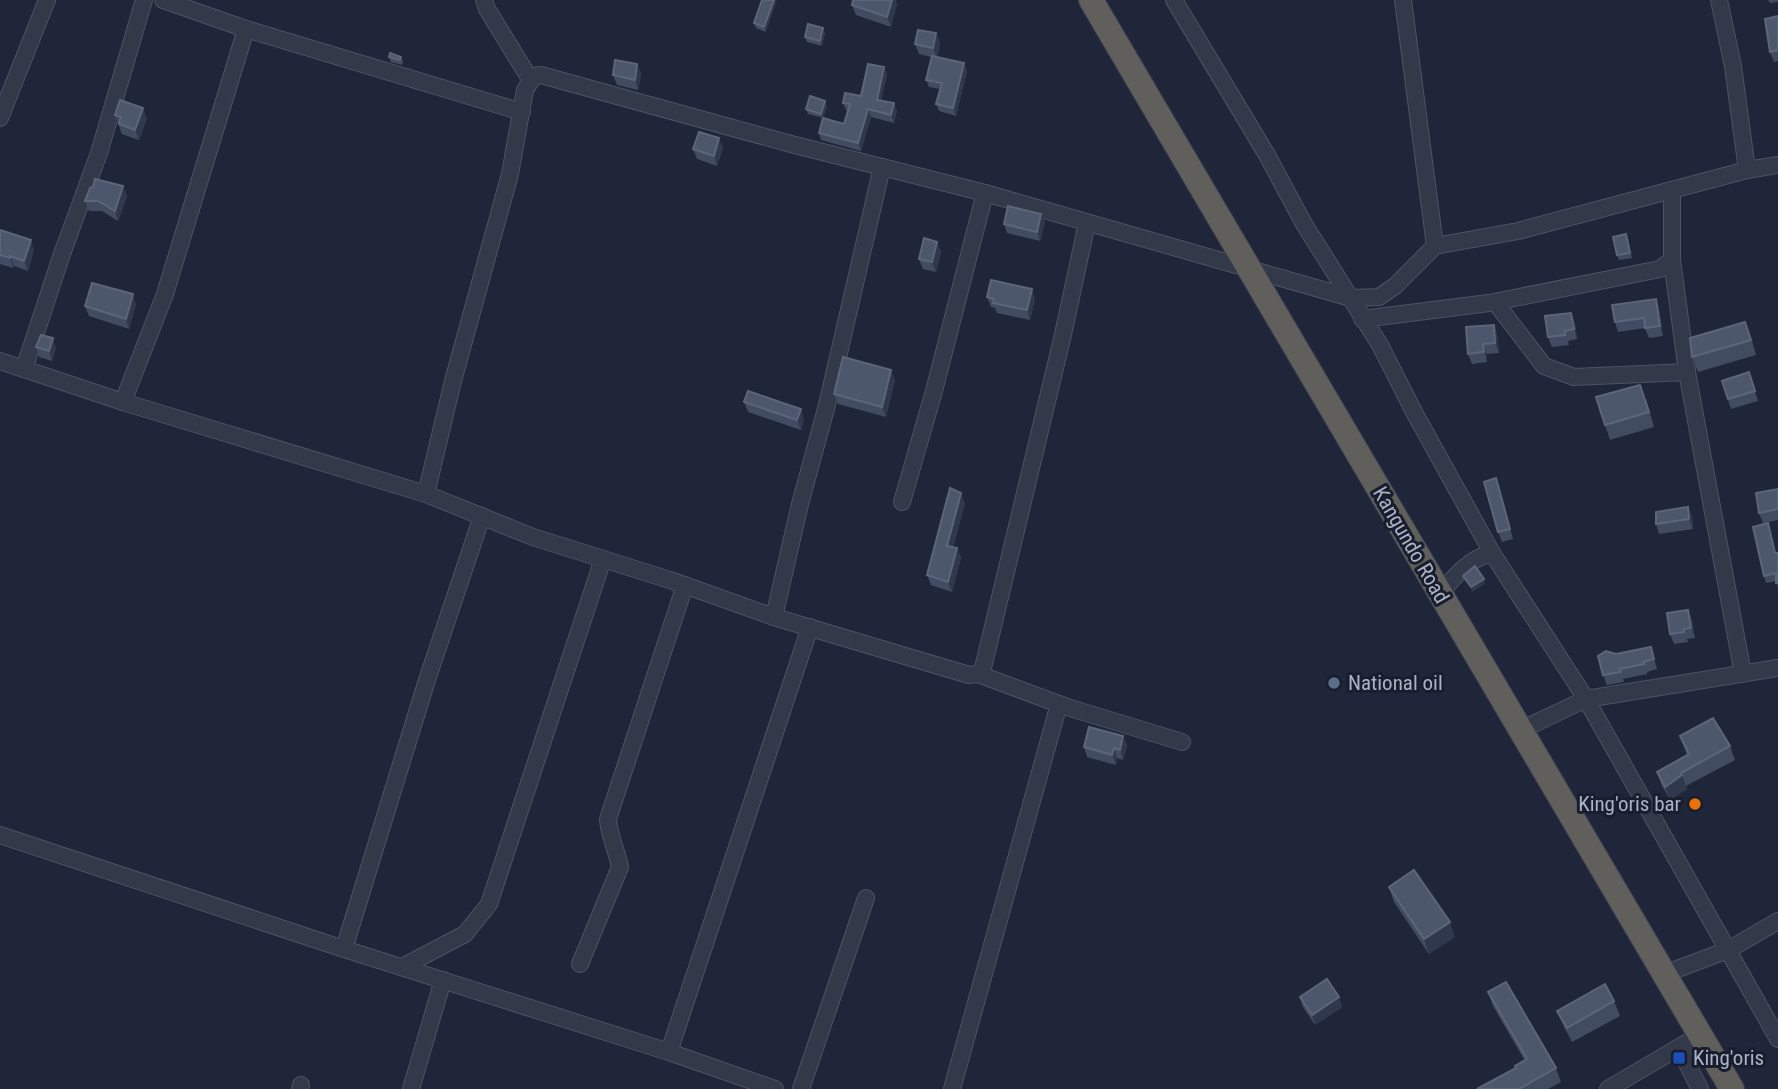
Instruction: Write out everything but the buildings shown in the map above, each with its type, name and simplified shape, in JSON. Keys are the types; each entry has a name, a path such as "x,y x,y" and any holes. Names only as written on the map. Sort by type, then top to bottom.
{"highway":[{"name":"Kangundo Road","path":"1091,0 1732,1089"}],"street":[{"path":"0,118 47,0"},
{"path":"24,369 99,153 144,0"},
{"path":"163,0 246,29 522,112"},
{"path":"484,0 486,9 530,79"},
{"path":"1174,0 1268,155 1304,224 1380,345 1413,412 1492,553 1586,699 1778,1039"},
{"path":"1404,0 1435,246"},
{"path":"1719,0 1733,66 1747,170"},
{"path":"123,402 165,294 246,29"},
{"path":"426,494 453,381 510,174 525,90 530,79 541,75 985,193 1351,298 1379,297 1395,286 1435,246 1518,231 1747,170 1778,165"},
{"path":"774,617 882,167"},
{"path":"1672,190 1672,260 1687,372 1743,674"},
{"path":"902,502 934,391 985,193"},
{"path":"978,674 983,668 1087,223"},
{"path":"1362,319 1495,302 1650,273 1672,260"},
{"path":"1495,302 1544,366 1574,377 1687,372"},
{"path":"0,361 123,402 426,494 533,537 685,585 774,617 969,675 978,674 1059,704 1182,742"},
{"path":"344,949 398,772 482,516"},
{"path":"1440,595 1459,571 1478,557 1492,553"},
{"path":"402,967 465,934 489,904 603,559"},
{"path":"579,964 620,867 609,833 608,819 685,585"},
{"path":"669,1052 810,627"},
{"path":"1521,730 1586,699 1778,668"},
{"path":"952,1089 1059,704"},
{"path":"0,835 344,949 669,1052 775,1089"},
{"path":"801,1089 866,898"},
{"path":"1664,974 1728,950 1778,920"},
{"path":"411,1089 443,979"},
{"path":"1608,1089 1700,1035"},
{"path":"1679,1048 1700,1089"}],"place":[{"name":"National oil","path":"1334,683"},
{"name":"King'oris bar","path":"1695,804"},
{"name":"King'oris","path":"1679,1058"}]}
